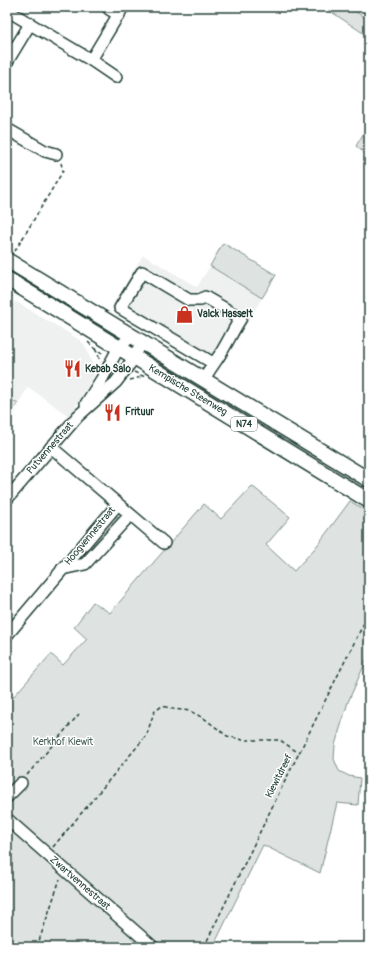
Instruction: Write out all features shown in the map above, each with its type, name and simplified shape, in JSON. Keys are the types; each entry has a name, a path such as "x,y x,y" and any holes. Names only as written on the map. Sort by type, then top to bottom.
{"main road":[{"name":"Kempische Steenweg","path":"8,260 369,480"},
{"name":"Kempische Steenweg","path":"7,279 369,501"}],"street":[{"path":"7,8 10,12 91,60 116,77"},
{"path":"91,60 117,10"},
{"path":"7,62 30,24"},
{"path":"7,129 46,151 56,154"},
{"path":"111,323 142,272 189,300 201,300 205,297 222,306 241,318 204,380"},
{"path":"120,308 213,363"},
{"name":"Putvennestraat","path":"7,499 78,416 112,386 136,358 137,339 118,347 103,377 78,416"},
{"name":"Hoogvennestraat","path":"51,447 164,543"},
{"name":"Hoogvennestraat","path":"7,635 118,504"},
{"name":"Hoogvennestraat","path":"62,569 85,564 130,515"},
{"path":"7,797 21,783"},
{"name":"Zwartvennestraat","path":"7,819 153,947"}],"path":[{"path":"8,260 63,171 62,165 56,154"},
{"path":"7,302 14,294"},
{"name":"Kiewitdreef","path":"204,947 369,612"},
{"path":"47,854 141,742 147,734 154,712 162,706 190,711 204,719 227,736 243,740 280,740 299,753"},
{"path":"21,783 79,714"},
{"path":"37,947 64,869"}],"shaded area":[{"path":"143,255 197,287 210,266 262,298 218,372 111,308"},
{"path":"15,301 80,340 86,347 92,363 94,375 70,417 28,387 18,404 7,397 7,312"}],"green space":[{"path":"324,7 348,7 369,20 369,37"},
{"path":"369,124 369,157 356,146"},
{"path":"223,243 276,275 262,298 210,266"},
{"path":"191,384 218,396 369,486 369,496"},
{"path":"7,397 18,404 7,418"},
{"name":"Kerkhof Kiewit","path":"252,486 290,517 266,545 294,571 316,547 350,501 369,513 369,654 348,702 335,745 334,759 339,771 349,776 360,778 358,805 337,803 320,873 263,845 213,947 7,947 7,704 51,654 63,665 87,639 74,627 93,602 110,613 204,504 221,519"},
{"path":"114,516 118,517 120,520 87,560 82,559 81,555"}],"place":[{"name":"Valck Hasselt","path":"184,314"},
{"name":"Kebab Salo","path":"72,369"},
{"name":"Frituur","path":"112,412"}]}
